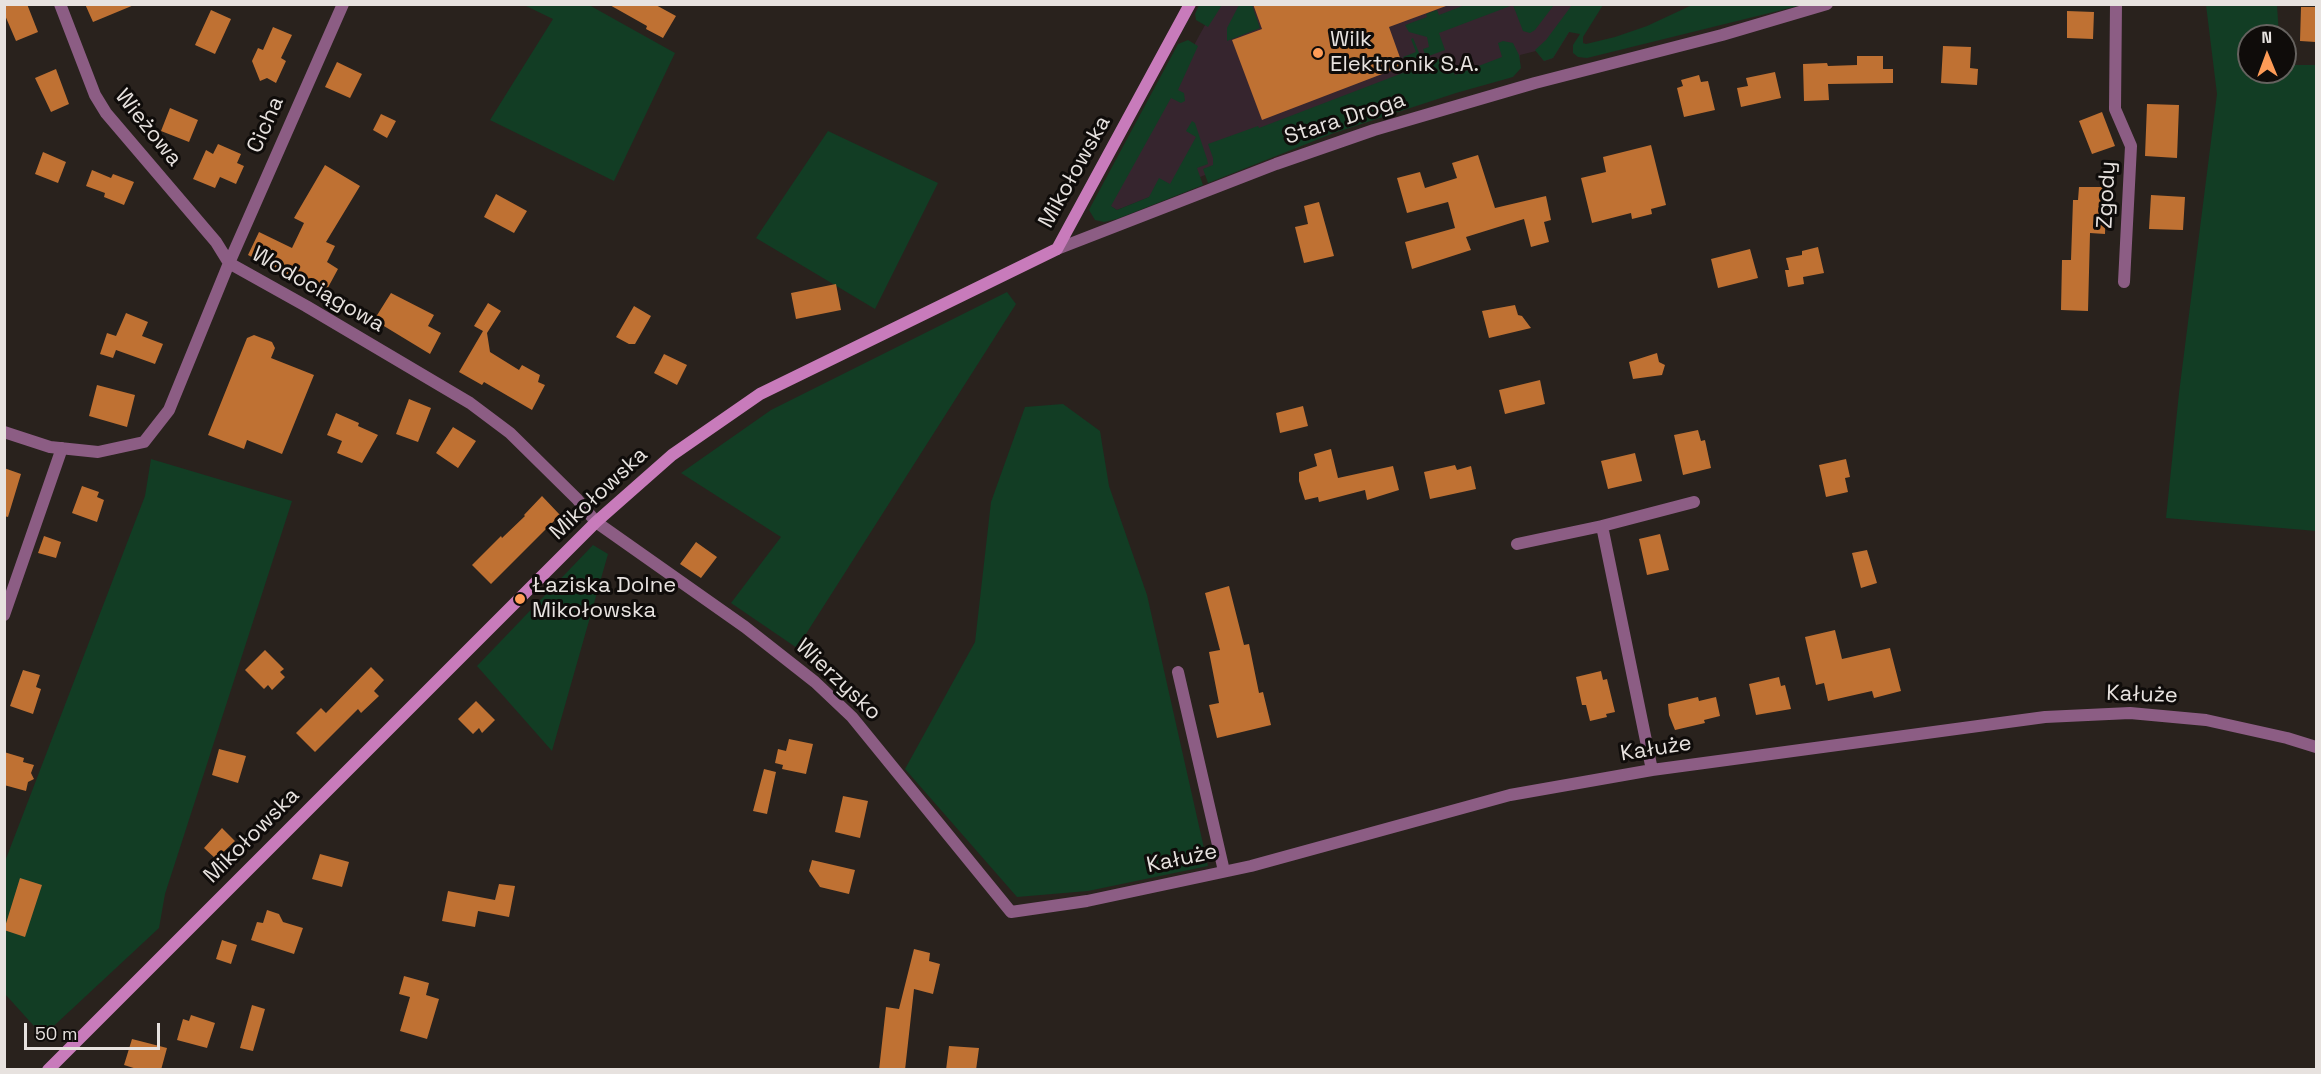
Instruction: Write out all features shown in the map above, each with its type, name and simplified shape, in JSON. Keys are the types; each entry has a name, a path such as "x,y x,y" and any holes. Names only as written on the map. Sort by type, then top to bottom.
{"street":[{"name":"Wieżowa","path":"60,4 94,95 106,113 216,242 229,263"},
{"name":"Cicha","path":"229,263 343,4"},
{"name":"Mikołowska","path":"48,1070 596,522 672,455 760,394 1057,249 1190,4"},
{"name":"Stara Droga","path":"1057,249 1276,164 1374,130 1535,83 1722,35 1827,4"},
{"name":"Zgody","path":"2116,4 2115,109 2131,146 2124,282"},
{"name":"Wodociągowa","path":"4,432 50,447 98,452 144,442 170,410 229,263 470,403 510,433 577,499 596,522"},
{"path":"4,615 62,448"},
{"path":"1516,544 1602,526 1694,502"},
{"name":"Wierzysko","path":"596,522 745,627 815,682 852,717 1011,912"},
{"path":"1602,526 1652,770"},
{"path":"1178,672 1224,871"},
{"name":"Kałuże","path":"1011,912 1086,901 1224,871 1510,795 1652,770 2045,717 2130,713 2206,720 2288,738 2316,747"}],"shaded area":[{"path":"1216,5 1586,5 1553,58 1544,61 1536,51 1520,55 1519,66 1406,95 1117,210 1107,204"}],"green space":[{"path":"1465,4 1554,5 1535,30 1530,33 1523,31 1513,5 1439,33 1445,50 1426,57 1423,49 1429,47 1427,37 1409,32 1405,25 1427,17 1426,14 1437,10 1439,15"},
{"path":"524,5 589,5 675,53 614,181 490,120 553,19"},
{"path":"1199,5 1222,5 1208,27 1196,20 1195,14"},
{"path":"1239,5 1252,5 1260,28 1227,41 1227,28"},
{"path":"1572,5 1603,5 1583,37 1583,43 1586,44 1647,26 1692,5 1802,5 1587,58 1578,57 1573,53 1573,45 1580,34 1569,32 1553,58 1544,61 1535,50 1546,40"},
{"path":"2206,5 2277,5 2278,24 2237,24 2237,84 2297,84 2297,65 2316,65 2316,531 2166,518 2179,393 2217,94"},
{"path":"1413,38 1422,60 1406,66 1403,57 1416,52 1411,39"},
{"path":"1188,40 1198,46 1178,90 1184,93 1185,101 1181,103 1171,98 1111,206 1117,210 1149,197 1159,178 1170,184 1196,137 1186,131 1192,121 1195,123 1208,164 1197,168 1203,185 1117,219 1104,222 1095,220 1089,210 1091,206 1178,44"},
{"path":"1503,41 1513,43 1519,55 1521,68 1513,77 1334,133 1208,183 1203,169 1213,165 1213,158 1208,144 1258,126 1259,128 1447,56 1455,75 1502,57 1498,43"},
{"path":"828,131 938,183 875,309 756,238"},
{"path":"1007,292 1016,304 797,648 731,603 781,537 681,473 771,410"},
{"path":"1063,404 1100,431 1109,486 1147,595 1208,866 1088,891 1017,897 905,769 975,642 991,502 1025,407"},
{"path":"151,459 292,501 165,894 159,928 43,1036 5,994 4,864 145,496"},
{"path":"593,545 608,554 552,751 477,666"}],"building":[{"path":"4,4 27,4 38,32 16,41 4,13"},
{"path":"85,4 134,4 134,5 93,22"},
{"path":"608,4 654,4 676,16 663,38"},
{"name":"Wilk Elektronik S.A.","path":"1253,4 1446,4 1446,6 1389,27 1403,66 1262,120 1232,40 1262,29"},
{"path":"2301,7 2316,7 2316,42 2300,41"},
{"path":"211,10 231,19 215,54 195,45"},
{"path":"2067,11 2094,12 2093,39 2067,38"},
{"path":"273,27 292,35 281,58 286,61 276,83 267,78 260,81 252,61 258,48 263,50"},
{"path":"1943,46 1971,47 1970,68 1978,69 1977,85 1941,83"},
{"path":"1857,56 1883,56 1883,69 1893,69 1893,83 1828,84 1829,100 1804,101 1803,64 1857,65"},
{"path":"337,62 362,74 350,98 325,87"},
{"path":"56,69 69,104 51,112 35,78"},
{"path":"1775,72 1781,98 1741,107 1737,88 1748,86 1746,78"},
{"path":"1699,75 1701,82 1708,81 1715,110 1684,117 1677,88 1683,86 1681,80"},
{"path":"2147,104 2179,105 2177,158 2145,156"},
{"path":"170,108 198,120 189,142 161,131"},
{"path":"2102,112 2115,146 2092,154 2079,121"},
{"path":"381,114 396,121 387,138 373,130"},
{"path":"218,144 241,154 237,163 244,166 236,184 220,177 215,188 193,179 206,150 213,154"},
{"path":"1651,145 1666,205 1651,209 1652,214 1632,219 1631,213 1592,223 1581,178 1606,172 1603,157"},
{"path":"43,152 66,162 58,183 35,174"},
{"path":"1478,155 1495,208 1546,196 1551,220 1544,222 1549,242 1531,247 1524,219 1466,237 1471,250 1412,269 1405,242 1455,228 1448,202 1407,213 1397,178 1420,172 1425,188 1457,178 1452,163"},
{"path":"325,165 360,186 326,242 335,246 327,262 338,269 325,293 292,274 290,277 248,255 259,232 292,248 304,223 294,218"},
{"path":"92,170 111,178 113,174 134,182 124,205 104,197 105,193 86,186"},
{"path":"2079,187 2103,187 2103,200 2106,200 2105,234 2090,233 2088,311 2061,310 2062,260 2071,260 2073,200 2078,200"},
{"path":"496,194 527,211 514,233 484,217"},
{"path":"2151,195 2185,197 2183,230 2149,229"},
{"path":"1319,202 1334,256 1304,263 1295,227 1308,224 1304,206"},
{"path":"1818,247 1824,273 1803,277 1804,284 1788,287 1785,270 1789,270 1786,258 1802,255 1802,251"},
{"path":"1750,249 1758,278 1718,288 1711,259"},
{"path":"836,284 841,310 796,319 791,293"},
{"path":"391,293 434,315 428,326 441,333 430,354 374,320"},
{"path":"488,303 501,311 487,333 490,352 519,370 522,365 540,375 538,382 545,385 532,410 484,382 482,385 459,372 483,331 474,326"},
{"path":"1515,305 1518,315 1522,316 1531,328 1489,338 1482,311"},
{"path":"634,306 651,316 635,344 629,344 616,337"},
{"path":"126,313 148,322 142,336 163,344 155,364 116,350 113,358 100,354 107,333 116,336"},
{"path":"254,335 272,342 275,348 271,358 314,375 282,454 247,440 244,449 208,435 247,338"},
{"path":"1657,353 1659,362 1665,365 1662,375 1633,379 1629,362"},
{"path":"664,354 687,365 677,385 654,373"},
{"path":"1540,380 1545,404 1505,414 1499,390"},
{"path":"97,385 135,395 127,427 89,416"},
{"path":"409,399 431,408 418,442 396,434"},
{"path":"1303,406 1308,426 1280,433 1276,413"},
{"path":"336,413 359,423 358,426 378,435 362,463 337,453 342,441 327,435"},
{"path":"453,427 476,441 458,468 436,453"},
{"path":"1698,430 1701,441 1705,440 1711,468 1683,475 1674,435"},
{"path":"1331,449 1338,478 1393,466 1399,490 1367,500 1365,490 1319,502 1318,497 1305,500 1299,481 1299,472 1317,466 1314,454"},
{"path":"1635,453 1642,481 1608,489 1601,461"},
{"path":"1846,459 1850,477 1845,478 1848,492 1826,497 1819,465"},
{"path":"1455,465 1457,470 1471,466 1476,489 1430,499 1424,472"},
{"path":"4,468 21,474 8,517 4,516"},
{"path":"82,486 99,492 97,497 104,500 97,522 72,513"},
{"path":"542,496 560,515 491,584 472,565 525,516"},
{"path":"1660,534 1669,570 1647,575 1639,539"},
{"path":"44,536 61,542 56,558 38,553"},
{"path":"696,542 717,557 701,578 680,564"},
{"path":"1867,550 1877,583 1861,588 1852,553"},
{"path":"1229,586 1244,645 1249,644 1259,693 1263,692 1271,725 1217,738 1209,705 1219,703 1209,652 1220,650 1205,593"},
{"path":"1835,630 1842,659 1890,648 1901,691 1874,698 1872,691 1828,701 1824,683 1816,685 1805,637"},
{"path":"265,650 284,669 280,672 285,677 272,690 268,685 264,689 245,670"},
{"path":"371,667 384,680 374,691 379,696 361,713 358,709 315,752 296,733 321,708 326,713"},
{"path":"23,670 40,675 36,687 41,689 33,714 10,706"},
{"path":"1601,671 1603,680 1607,679 1615,712 1606,714 1607,717 1590,721 1586,705 1582,705 1576,677"},
{"path":"1779,677 1781,686 1785,685 1791,709 1756,715 1749,684"},
{"path":"1698,697 1699,701 1716,697 1720,716 1704,720 1705,723 1675,730 1669,715 1668,704"},
{"path":"476,701 495,720 482,733 479,728 473,734 458,719"},
{"path":"789,739 813,744 806,774 782,769 783,765 775,763 778,749 786,751"},
{"path":"219,749 246,756 238,783 212,775"},
{"path":"4,752 24,758 23,762 34,765 31,773 34,779 28,782 26,791 4,785"},
{"path":"764,769 776,772 767,814 753,811"},
{"path":"843,796 868,801 860,838 835,832"},
{"path":"222,828 235,841 216,859 204,848"},
{"path":"320,854 349,862 342,887 312,879"},
{"path":"812,860 855,870 849,894 820,887 809,871"},
{"path":"20,878 42,885 25,937 4,930"},
{"path":"499,884 515,886 509,917 478,911 475,927 442,921 448,891 495,900"},
{"path":"267,910 279,914 283,922 303,928 294,954 251,940 257,922 263,923"},
{"path":"222,940 237,945 231,964 216,959"},
{"path":"914,949 930,953 929,961 940,964 933,994 914,989 905,1070 879,1070 886,1007 899,1009"},
{"path":"404,976 429,983 426,995 439,999 427,1039 400,1031 410,997 399,994"},
{"path":"252,1005 265,1009 253,1051 240,1048"},
{"path":"191,1015 215,1023 207,1048 177,1040 183,1019 189,1021"},
{"path":"132,1039 167,1048 161,1070 140,1070 124,1065"},
{"path":"949,1046 979,1048 976,1070 946,1070"}],"place":[{"name":"Wilk Elektronik S.A.","path":"1318,53"},
{"name":"Łaziska Dolne Mikołowska","path":"520,599"}]}
